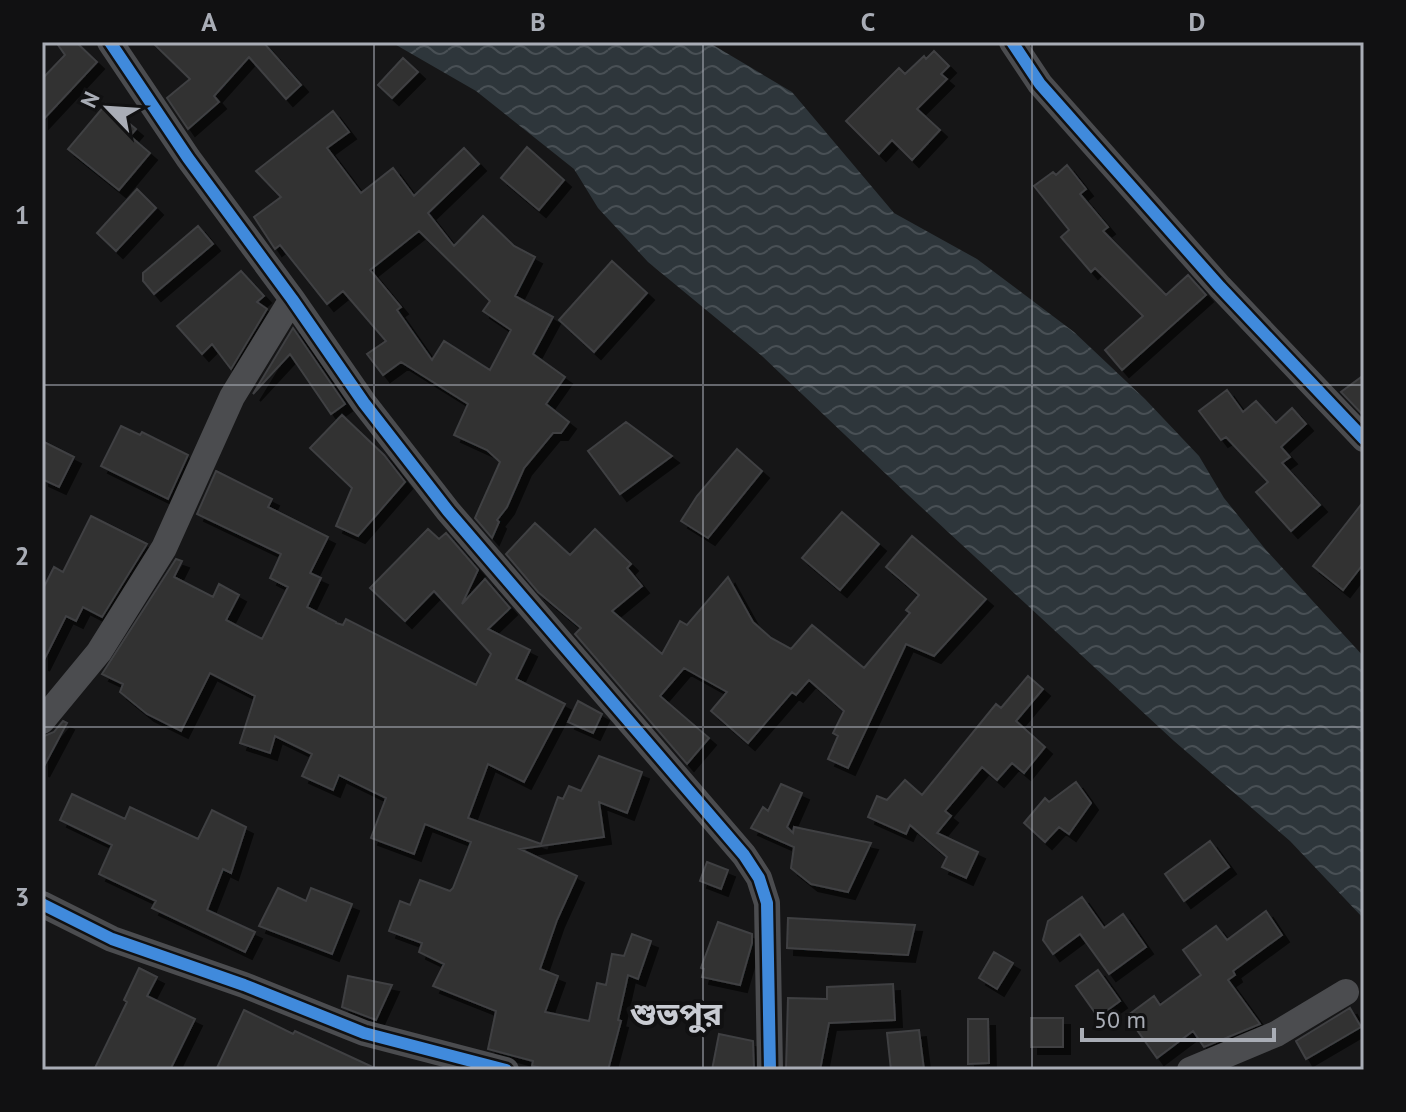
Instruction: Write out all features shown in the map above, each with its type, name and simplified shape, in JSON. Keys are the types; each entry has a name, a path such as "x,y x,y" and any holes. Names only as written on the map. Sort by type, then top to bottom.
{"street":[{"path":"110,42 188,158 364,403 448,511 744,855 759,878 767,903 770,1070"},
{"path":"1012,42 1040,84 1220,287 1364,439"},
{"path":"42,721 99,652 164,548 232,397 292,299"},
{"path":"42,904 112,939 244,985 364,1033 506,1070"},
{"path":"1190,1070 1276,1034 1346,992"}],"water":[{"path":"391,42 708,42 792,92 894,213 977,259 1074,332 1145,399 1199,456 1224,498 1266,550 1364,657 1364,919 1290,841 1174,741 762,356 648,262 598,208 574,169 476,91"}],"building":[{"path":"56,42 76,42 97,62 42,121 42,79 65,55"},
{"path":"152,42 263,42 301,85 286,99 249,57 214,96 219,102 188,129 167,98 190,79"},
{"path":"934,51 949,66 941,74 947,79 917,109 940,130 912,160 892,140 879,154 846,121 899,68 905,74"},
{"path":"403,58 418,72 392,98 378,85"},
{"path":"106,104 136,129 130,136 150,153 119,190 68,149"},
{"path":"333,111 349,132 327,148 361,193 393,168 414,196 464,148 479,164 428,213 454,246 483,216 514,246 535,257 515,296 553,317 533,354 565,377 546,404 569,422 561,433 553,433 524,468 507,507 497,520 499,522 492,538 475,518 500,462 487,450 454,435 468,404 401,362 383,375 367,354 386,341 343,291 327,304 280,245 275,249 254,217 281,197 256,171","holes":["419,231 490,301 483,311 511,330 490,370 444,341 432,360 397,310 401,307 370,270"]},
{"path":"527,147 564,180 539,210 501,178"},
{"path":"1067,165 1086,189 1080,194 1108,227 1103,231 1166,295 1188,275 1206,295 1122,370 1105,350 1143,316 1095,268 1091,272 1061,237 1069,230 1034,186 1053,172 1056,175"},
{"path":"137,189 156,208 116,251 97,233"},
{"path":"198,226 213,244 154,294 143,281 143,273"},
{"path":"612,261 647,293 594,352 559,320"},
{"path":"241,271 264,296 257,302 267,309 231,369 212,344 202,354 177,326"},
{"path":"293,328 345,404 331,414 290,354 253,394"},
{"path":"1364,375 1364,416 1341,392"},
{"path":"1227,390 1243,412 1256,401 1276,423 1292,408 1306,424 1281,447 1290,457 1282,463 1320,505 1291,531 1256,492 1268,482 1226,437 1221,440 1199,411"},
{"path":"342,415 384,455 405,482 358,536 336,526 352,488 310,448"},
{"path":"626,422 672,456 620,494 588,451"},
{"path":"121,426 140,435 142,432 188,455 168,499 101,466"},
{"path":"42,441 74,457 59,487 42,479"},
{"path":"737,449 762,471 708,538 681,521 697,496"},
{"path":"216,471 272,499 268,507 328,537 310,573 321,578 307,607 336,623 343,625 346,619 476,685 491,654 434,591 405,621 370,588 428,529 439,539 446,533 478,570 462,604 485,579 510,608 488,629 530,650 516,679 565,704 524,782 488,764 468,818 541,844 558,797 563,799 569,786 581,791 599,756 642,772 627,813 599,802 604,837 520,849 577,876 540,969 558,976 545,1012 589,1021 597,983 606,985 612,954 624,956 632,934 651,941 638,979 628,975 618,1020 621,1021 608,1070 553,1070 532,1066 533,1061 488,1049 496,1011 433,986 444,964 419,952 422,943 389,931 400,901 410,905 420,880 450,891 453,888 471,842 425,824 414,854 371,838 386,798 339,775 333,790 302,776 312,754 275,736 270,753 240,743 255,696 210,673 181,731 147,714 120,692 123,684 102,674 176,559 182,561 174,577 213,597 219,584 239,595 226,620 262,639 288,587 270,578 281,554 197,514"},
{"path":"1364,501 1364,563 1343,590 1313,566"},
{"path":"842,512 879,544 840,590 802,558"},
{"path":"91,516 147,544 102,617 83,607 76,621 66,616 42,664 42,591 54,567 63,572"},
{"path":"535,523 570,555 595,529 631,564 627,568 642,586 612,611 662,654 680,621 687,625 728,577 753,622 771,638 791,649 812,625 864,668 910,613 906,610 919,595 886,567 912,536 986,599 934,656 906,644 848,768 828,759 838,736 833,733 844,711 809,680 796,695 792,692 748,743 711,711 727,692 684,668 660,696 709,738 687,764 575,634 581,628 538,592 506,554"},
{"path":"1028,676 1043,689 1016,721 1045,747 1024,773 1012,763 997,780 982,767 945,811 951,816 937,833 978,852 966,878 942,867 947,857 910,825 906,834 868,817 877,796 887,800 905,780 922,795 996,704 1001,708"},
{"path":"578,701 602,714 593,733 568,722"},
{"path":"63,721 67,723 42,770 42,737 54,732"},
{"path":"1076,782 1091,803 1069,834 1059,827 1045,842 1024,823 1045,798 1049,802"},
{"path":"781,784 802,793 787,827 793,833 794,827 871,843 848,892 811,884 791,868 794,847 751,828 763,807 768,811"},
{"path":"72,794 125,819 130,807 198,839 212,810 246,827 231,873 223,869 207,910 255,932 245,952 152,908 156,901 99,874 112,845 60,820"},
{"path":"1210,841 1229,867 1184,901 1165,874"},
{"path":"707,862 728,870 721,889 700,881"},
{"path":"278,888 306,901 311,888 352,904 332,954 259,926"},
{"path":"1082,897 1104,928 1123,914 1146,947 1109,974 1080,934 1053,954 1043,940 1048,921"},
{"path":"1266,911 1282,935 1233,971 1235,975 1228,980 1260,1024 1204,1047 1193,1031 1157,1058 1127,1016 1154,996 1160,1005 1201,975 1183,950 1216,926 1227,940"},
{"path":"788,918 915,925 908,955 787,948"},
{"path":"718,922 752,934 740,985 702,977 704,969 701,968"},
{"path":"994,952 1013,963 997,989 979,978"},
{"path":"139,968 157,977 147,996 195,1019 170,1070 94,1070 127,1002 124,1000"},
{"path":"1098,970 1120,1001 1098,1017 1076,986"},
{"path":"348,976 392,985 376,1020 342,1007"},
{"path":"893,984 895,1020 829,1023 820,1070 786,1070 788,998 827,999 827,987"},
{"path":"1350,1008 1361,1027 1306,1059 1296,1041"},
{"path":"244,1010 293,1034 295,1031 379,1070 216,1070"},
{"path":"1031,1018 1063,1018 1063,1047 1031,1047"},
{"path":"968,1019 988,1019 989,1063 968,1064"},
{"path":"919,1030 924,1070 891,1070 887,1033"},
{"path":"719,1034 753,1041 754,1070 712,1070"}],"cycle path":[{"path":"110,42 188,158 364,403 448,511 744,855 759,878 767,903 770,1070"},
{"path":"1012,42 1040,84 1220,287 1364,439"},
{"path":"42,904 112,939 244,985 364,1033 506,1070"}],"district":[{"name":"শুভপুর","path":"676,1014"}]}
